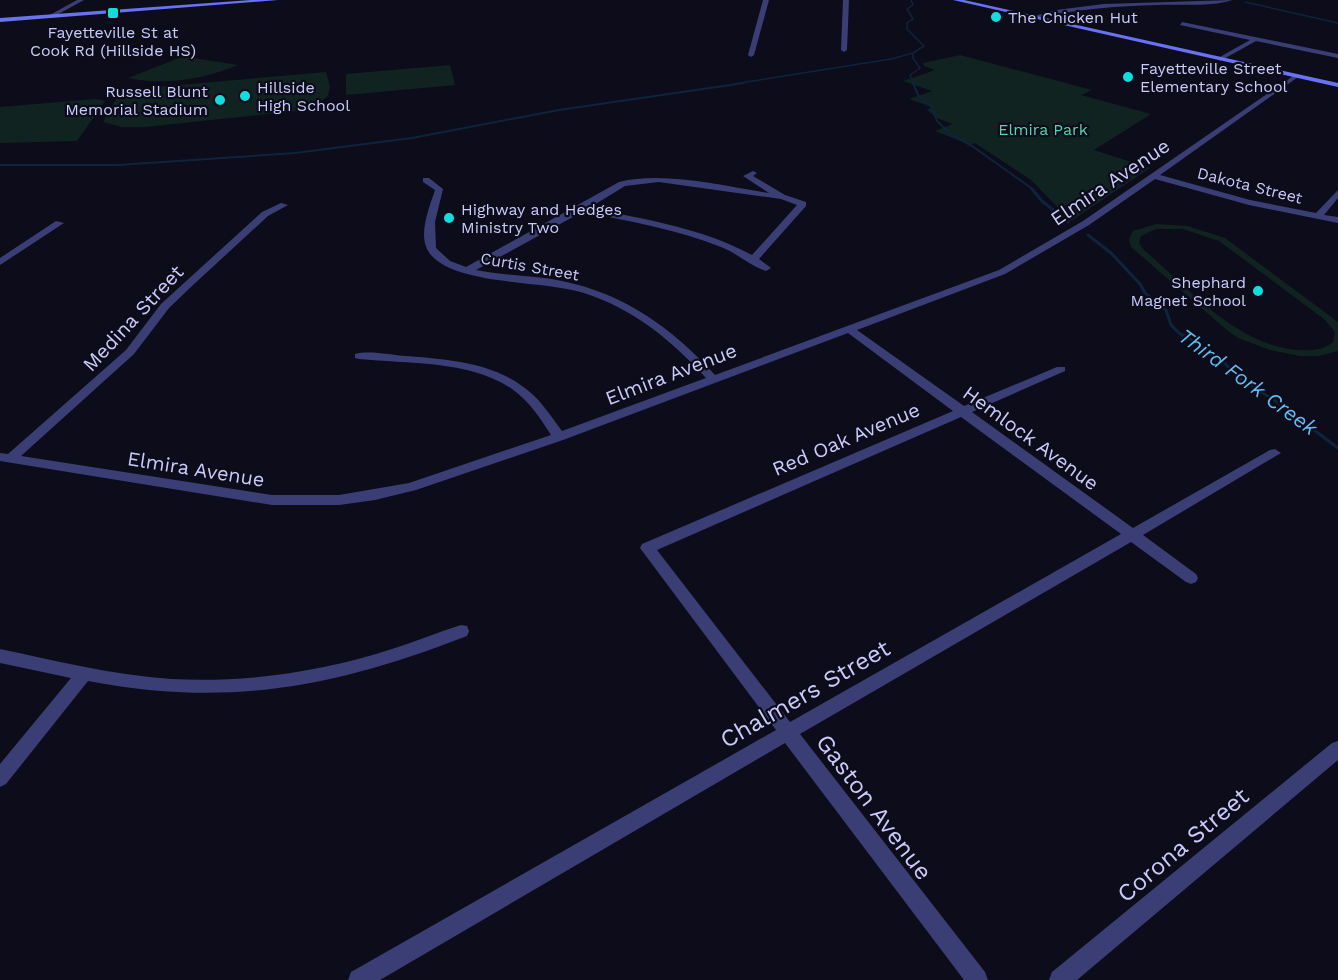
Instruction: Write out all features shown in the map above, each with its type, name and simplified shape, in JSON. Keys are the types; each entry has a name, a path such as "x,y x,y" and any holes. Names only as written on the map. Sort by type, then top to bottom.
{"main road":[{"path":"0,20 275,0"},
{"path":"956,0 1338,85"}],"street":[{"path":"51,16 81,0"},
{"path":"751,55 766,0"},
{"path":"844,50 846,0"},
{"path":"1184,0 1191,3"},
{"path":"1034,17 1057,9 1084,5 1230,0"},
{"path":"1182,24 1338,56"},
{"path":"1220,59 1255,39"},
{"name":"Elmira Avenue","path":"5,458 246,497 288,501 322,501 375,495 411,487 559,437 1010,268 1066,237 1296,76"},
{"path":"753,173 747,176 779,195 803,204 754,259"},
{"name":"Dakota Street","path":"1155,176 1249,202 1338,220"},
{"name":"Curtis Street","path":"426,180 439,189 429,231 429,241 432,249 451,264 468,270 562,284 626,305 652,321 683,345 713,379"},
{"path":"468,270 581,209 622,184 640,180 659,180 779,195"},
{"path":"1318,216 1338,193"},
{"name":"Medina Street","path":"5,458 130,352 165,306 265,214 284,205"},
{"path":"581,209 697,237 754,259 766,268"},
{"path":"0,262 59,223"},
{"name":"Hemlock Avenue","path":"849,329 1191,578"},
{"path":"359,356 461,367 504,379 529,398 559,437"},
{"name":"Red Oak Avenue","path":"647,548 1061,369"},
{"name":"Chalmers Street","path":"360,980 1130,534 1275,453"},
{"name":"Gaston Avenue","path":"647,548 977,980"},
{"path":"0,656 86,673 171,686 240,687 356,668 461,631"},
{"path":"0,778 86,673"},
{"name":"Corona Street","path":"1060,980 1338,749"}],"green space":[{"name":"Elmira Park","path":"960,55 1092,90 1081,95 1151,114 1094,150 1150,168 1071,221 1031,180 975,143 971,145 935,131 953,124 937,118 927,110 932,107 909,99 932,91 903,81 935,70 924,66 923,63"},
{"path":"187,57 238,65 184,80 156,81 128,78 179,58"},
{"path":"450,65 455,85 346,95 346,74"},
{"name":"Russell Blunt Memorial Stadium","path":"326,72 330,87 328,96 319,103 296,111 145,127 122,127 103,122 121,90"},
{"path":"96,99 105,101 77,141 0,143 0,107"},
{"path":"1156,224 1187,226 1225,238 1338,322 1338,351 1319,356 1300,356 1270,350 1238,338 1131,247 1129,239 1133,231","holes":["1156,229 1183,229 1219,241 1324,319 1335,332 1333,342 1325,347 1312,350 1275,346 1254,338 1214,312 1195,297 1139,243 1141,236"]}],"waterway":[{"name":"Third Fork Creek","path":"911,0 913,5 907,9 913,19 907,23 907,29 924,46 913,53"},
{"path":"1245,2 1338,23"},
{"path":"734,84 891,59 913,53"},
{"name":"Third Fork Creek","path":"913,53 913,58 920,68 910,75 914,84"},
{"path":"0,165 118,165 295,153 412,138 559,110 744,83"},
{"name":"Third Fork Creek","path":"913,83 918,95 931,106 937,121 952,135 972,146 1034,190"},
{"name":"Third Fork Creek","path":"1032,189 1042,201 1068,222"},
{"name":"Third Fork Creek","path":"1088,235 1111,253 1140,284 1145,293 1166,310 1171,325 1179,333 1218,355 1236,376 1277,402 1338,448"}],"place":[{"name":"Fayetteville St at Cook Rd (Hillside HS)","path":"113,13"},
{"name":"The Chicken Hut","path":"996,17"},
{"name":"Fayetteville Street Elementary School","path":"1128,77"},
{"name":"Hillside High School","path":"245,96"},
{"name":"Russell Blunt Memorial Stadium","path":"220,100"},
{"name":"Highway and Hedges Ministry Two","path":"449,218"},
{"name":"Shephard Magnet School","path":"1258,291"}]}
